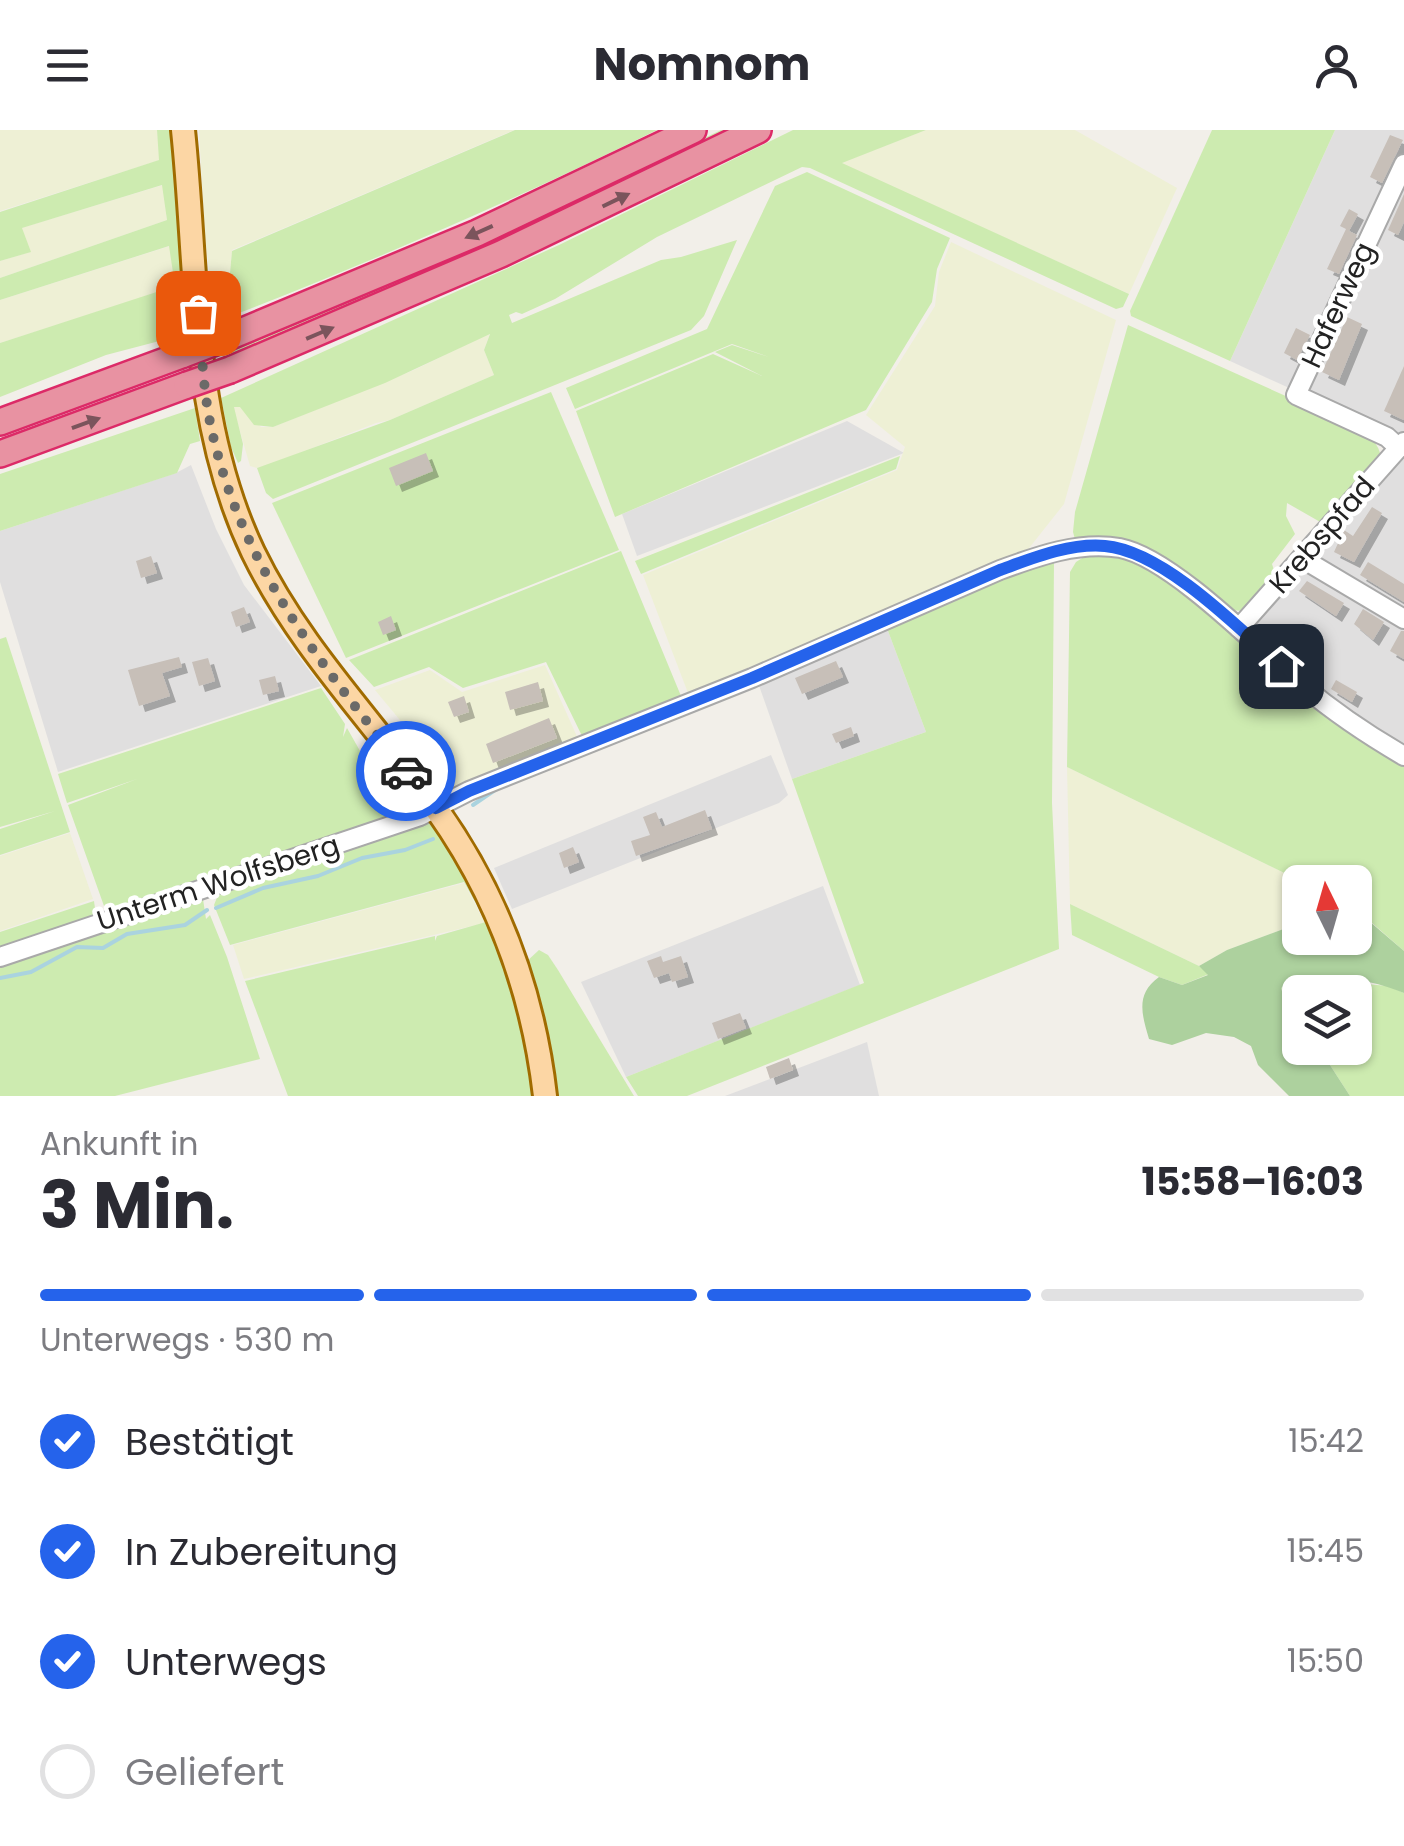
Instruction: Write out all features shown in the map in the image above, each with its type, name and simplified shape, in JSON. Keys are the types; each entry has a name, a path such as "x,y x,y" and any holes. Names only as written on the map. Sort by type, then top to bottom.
{"highway":[{"path":"6,419 226,338 477,233 694,130"},
{"path":"0,454 230,370 501,254 758,130"}],"main road":[{"path":"183,130 207,405 222,470 240,522 267,579 306,642 436,808 475,872 516,959 535,1023 545,1096"}],"street":[{"name":"Haferweg","path":"1401,445 1296,395 1404,164"},
{"name":"Krebspfad","path":"1239,628 1401,445"},
{"name":"Unterm Wolfsberg","path":"0,956 399,823 469,791 752,678 1000,570 1065,550 1102,546 1130,551 1170,573 1239,628"},
{"path":"1303,559 1404,619"},
{"path":"1239,628 1357,729 1404,756"}],"shaded area":[{"path":"1335,130 1404,130 1401,439 1230,361"},
{"path":"847,421 904,453 637,556 622,514"},
{"path":"1404,450 1404,751 1356,722 1256,636 1253,624"},
{"path":"191,465 244,585 321,686 58,772 0,582 0,531"},
{"path":"885,623 926,732 792,779 756,677"},
{"path":"771,755 788,795 779,803 512,909 494,868"},
{"path":"823,886 860,985 626,1077 581,982"},
{"path":"867,1042 879,1096 725,1096"}],"green space":[{"path":"0,130 157,130 160,160 0,211"},
{"path":"157,130 174,130 187,328 167,339 106,355 0,397 0,343 175,286 169,246 0,300 0,278 167,220 162,185 22,228 31,252 0,261 0,212 159,160"},
{"path":"199,130 514,130 232,250 228,295 213,302"},
{"path":"515,130 657,130 395,250 234,315 232,311 215,318 213,302 228,295 232,251"},
{"path":"721,130 730,130 456,260 232,356 230,350 455,257"},
{"path":"793,130 926,130 842,163 1129,294 1123,307 1116,309 802,167 657,237 555,299 522,314 509,315 512,323 661,260 737,240 704,316 691,330 273,499 266,493 257,468 390,420 494,375 484,350 490,334 385,383 273,427 254,425 240,407 234,407 243,444 238,463 221,398 559,245"},
{"path":"926,130 1075,130 1177,188 1129,294 840,163"},
{"path":"1212,130 1335,130 1230,361 1131,316 1130,311"},
{"path":"807,172 950,238 937,269 932,302 866,410 615,517 576,411 713,354 762,376 715,352 732,345 769,357 732,344 575,409 566,388 707,329 775,186"},
{"path":"163,185 167,220 0,278 0,261 30,252 21,228"},
{"path":"951,242 1116,320 1064,504 1026,552 688,693 643,575 897,470 905,447 866,415 935,306 939,272"},
{"path":"170,246 175,287 0,343 0,300"},
{"path":"1128,325 1348,424 1369,437 1380,451 1381,458 1322,523 1287,503 1286,516 1295,534 1272,564 1277,579 1245,611 1232,610 1208,598 1146,551 1076,543 1075,512"},
{"path":"490,333 484,350 494,375 390,420 277,462 257,468 250,466 233,407 240,406 261,427 273,427 414,370"},
{"path":"551,392 619,550 346,658 272,503"},
{"path":"195,408 200,441 190,444 177,473 0,531 0,474"},
{"path":"900,456 896,469 641,574 635,561"},
{"path":"621,551 681,696 678,700 583,738 546,662 463,688 429,667 374,687 349,660"},
{"path":"1087,555 1140,559 1200,601 1404,764 1404,951 1372,923 1372,865 1282,865 1282,872 1067,767 1070,572"},
{"path":"1054,561 1052,803 1059,949 687,1096 638,1096 626,1077 864,983 792,779 926,732 885,623 1004,573"},
{"path":"6,637 70,832 0,855 0,829 55,811 0,827 0,639"},
{"path":"545,665 579,741 458,790 375,690 430,670 462,692"},
{"path":"321,688 345,724 343,737 347,728 392,816 385,822 110,911 104,906 68,805 137,779 67,803 58,774"},
{"path":"1067,767 1282,872 1282,930 1227,950 1199,966 1070,904"},
{"path":"422,822 437,825 467,868 523,1012 534,1096 288,1096 245,981 435,936 435,941 437,936 486,922 464,882 230,945 214,905 220,890"},
{"path":"70,833 93,899 0,931 0,856"},
{"path":"464,883 485,923 244,979 233,945"},
{"path":"196,897 203,899 206,919 210,915 227,957 260,1059 115,1096 0,1096 0,960"},
{"path":"94,901 96,916 0,948 0,932"},
{"path":"1070,904 1209,974 1182,985 1072,935"},
{"path":"1372,924 1404,951 1404,993 1372,983 1372,975 1282,975 1282,1065 1330,1065 1350,1096 1289,1096 1258,1065 1251,1046 1234,1037 1206,1033 1172,1045 1149,1039 1143,998 1151,984 1159,977 1182,985 1208,975 1199,966 1227,950 1282,930 1282,955 1372,955"},
{"path":"539,950 548,955 558,970 634,1096 552,1096 525,963"},
{"path":"1372,985 1388,986 1404,993 1404,1096 1350,1096 1330,1065 1372,1065"}],"building":[{"path":"1390,135 1403,140 1382,183 1370,177"},
{"path":"1404,194 1404,222 1398,235 1388,230"},
{"path":"1349,209 1358,214 1349,231 1357,235 1339,274 1327,269 1346,229 1340,226"},
{"path":"1347,317 1362,324 1339,380 1322,372"},
{"path":"1296,328 1310,335 1297,360 1284,353"},
{"path":"1404,366 1404,420 1384,411"},
{"path":"426,453 433,471 396,486 389,468"},
{"path":"1372,507 1382,513 1354,562 1334,552 1344,530 1353,536"},
{"path":"151,556 157,573 141,578 136,561"},
{"path":"1368,562 1404,584 1404,602 1360,575"},
{"path":"1307,581 1344,603 1336,616 1299,591"},
{"path":"244,607 250,622 236,627 231,612"},
{"path":"1363,609 1384,622 1373,640 1354,624"},
{"path":"391,616 396,630 383,635 378,622"},
{"path":"1404,631 1404,659 1390,651"},
{"path":"179,657 182,667 162,673 170,696 139,706 128,670"},
{"path":"208,658 215,681 199,686 192,662"},
{"path":"836,661 843,677 802,694 795,678"},
{"path":"275,676 279,691 263,695 259,680"},
{"path":"1336,680 1357,692 1352,702 1331,689"},
{"path":"538,682 543,701 510,710 505,692"},
{"path":"464,696 469,712 454,717 448,702"},
{"path":"549,718 557,738 493,763 486,744"},
{"path":"851,727 854,736 836,743 832,734"},
{"path":"705,810 712,829 636,856 631,841 650,835 643,817 656,812 662,827"},
{"path":"573,847 579,862 564,868 559,853"},
{"path":"661,956 663,962 681,956 688,977 672,982 669,973 654,978 647,961"},
{"path":"740,1013 746,1028 718,1039 712,1023"},
{"path":"789,1058 793,1070 770,1079 766,1067"}],"waterway":[{"path":"473,805 498,788"},
{"path":"216,908 263,888 318,876 362,858 405,850 433,839"},
{"path":"0,978 31,972 77,947 103,948 127,934 185,925 207,910"}],"way so far":[{"path":"198,313 211,426 228,491 253,551 291,622 406,771"}],"route":[{"path":"406,771 436,808 469,791 752,678 1000,570 1085,546 1120,548 1147,558 1239,628 1281,666"}]}
